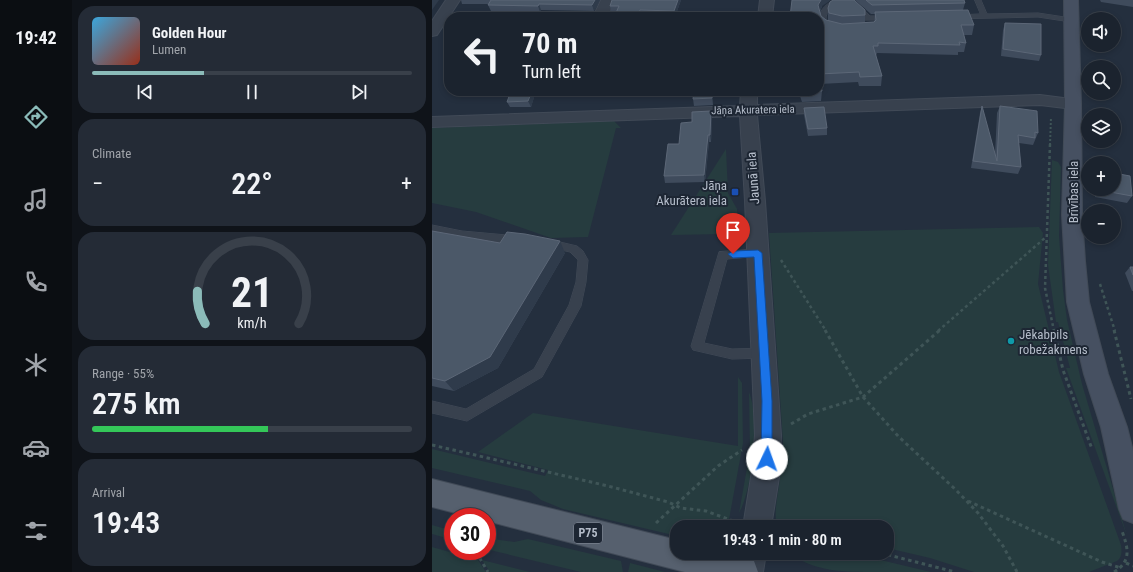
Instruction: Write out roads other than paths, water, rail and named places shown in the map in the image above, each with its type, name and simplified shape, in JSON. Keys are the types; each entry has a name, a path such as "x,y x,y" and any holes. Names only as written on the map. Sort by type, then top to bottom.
{"main road":[{"name":"Brīvības iela","path":"1071,0 1073,104 1072,215 1078,302 1096,374 1114,427"},
{"path":"1114,427 1133,466"},
{"path":"1114,427 1133,509"},
{"name":"P75","path":"432,493 743,572"}],"street":[{"path":"445,12 453,0"},
{"path":"602,12 608,0"},
{"path":"766,12 767,0"},
{"path":"432,32 444,14"},
{"name":"Jāņa Akuratera iela","path":"432,122 749,100 770,110 1040,100 1073,104"},
{"name":"Jaunā iela","path":"749,100 768,435 766,471 758,520"},
{"path":"748,572 751,560"}],"lane":[{"path":"824,13 826,9 839,0"},
{"path":"849,0 868,18 870,28"},
{"path":"978,0 984,16"},
{"path":"945,17 1038,15 1071,20"},
{"path":"868,18 899,18"},
{"path":"824,25 828,28 838,30"},
{"path":"432,230 462,235 534,241 572,249 579,254 583,260 583,269 575,306 538,373 467,415 432,407"},
{"path":"758,253 723,255 697,346 732,354 764,353"}],"place":[{"name":"Jāņa Akurātera iela","path":"735,192"},
{"name":"Jēkabpils robežakmens","path":"1011,341"}]}
